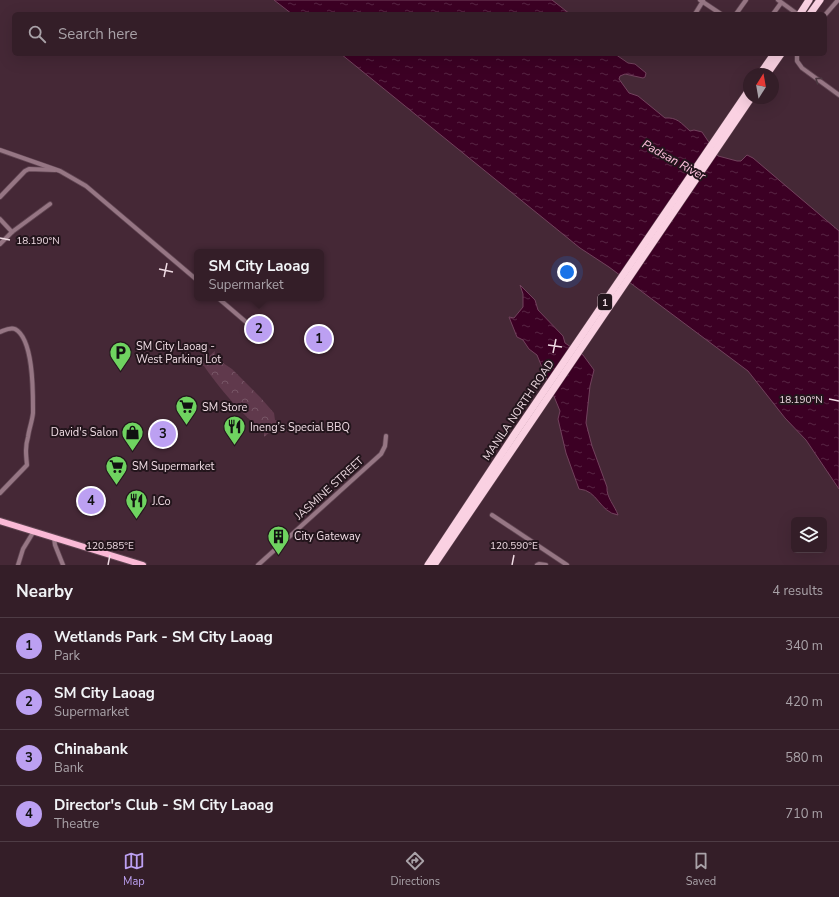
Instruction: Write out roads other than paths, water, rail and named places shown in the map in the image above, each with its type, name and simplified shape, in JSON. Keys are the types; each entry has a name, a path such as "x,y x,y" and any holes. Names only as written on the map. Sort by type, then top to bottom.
{"highway":[{"path":"799,12 809,0"},
{"path":"811,12 820,0"},
{"path":"766,68 777,56"},
{"path":"770,68 777,56"},
{"name":"MANILA NORTH ROAD","path":"434,565 464,516 743,99"},
{"name":"MANILA NORTH ROAD","path":"428,565 464,516 747,104"}],"main road":[{"path":"0,521 143,565"}],"street":[{"path":"737,12 746,0"},
{"path":"827,13 838,0"},
{"path":"696,12 702,1 719,12"},
{"path":"774,12 779,1 796,12"},
{"path":"798,56 797,61 802,68 839,95"},
{"path":"0,150 42,163 60,171 86,186 194,277"},
{"path":"0,197 25,171 29,169 60,171"},
{"path":"0,244 12,232 50,204"},
{"path":"0,219 12,232"},
{"path":"222,301 246,322"},
{"path":"0,332 8,329 15,330 21,335 25,342 31,363 33,414 26,445 27,465 0,493"},
{"name":"JASMINE STREET","path":"258,565 381,454 385,446 386,436"},
{"path":"492,515 567,565"},
{"path":"18,565 23,550 34,531"},
{"path":"54,538 55,545 63,565"},
{"path":"538,565 546,565"}],"water":[{"path":"274,0 552,0 567,12 289,12"},
{"name":"Padsan River","path":"343,56 618,56 628,63 635,64 646,73 645,77 643,78 625,74 620,76 619,79 629,93 638,96 665,118 673,118 690,131 694,130 702,132 718,156 737,161 741,161 747,155 753,158 839,231 839,489 806,440 785,418 748,371 609,267 580,248"},
{"path":"520,285 535,300 538,310 563,336 565,343 583,355 594,370 590,386 586,423 592,446 607,487 609,498 618,515 607,510 590,493 579,489 566,453 558,419 560,411 537,355 529,349 523,340 517,337 509,317 514,318 523,307 523,294"}],"place":[{"name":"SM City Laoag","path":"259,329"},
{"name":"Wetlands Park - SM City Laoag","path":"319,339"},
{"name":"SM City Laoag - West Parking Lot","path":"121,372"},
{"name":"SM Store","path":"186,426"},
{"name":"Chinabank","path":"163,434"},
{"name":"Ineng’s Special BBQ","path":"234,446"},
{"name":"David's Salon","path":"133,452"},
{"name":"SM Supermarket","path":"116,486"},
{"name":"Director's Club - SM City Laoag","path":"91,501"},
{"name":"J.Co","path":"136,520"},
{"name":"City Gateway","path":"278,556"}]}
